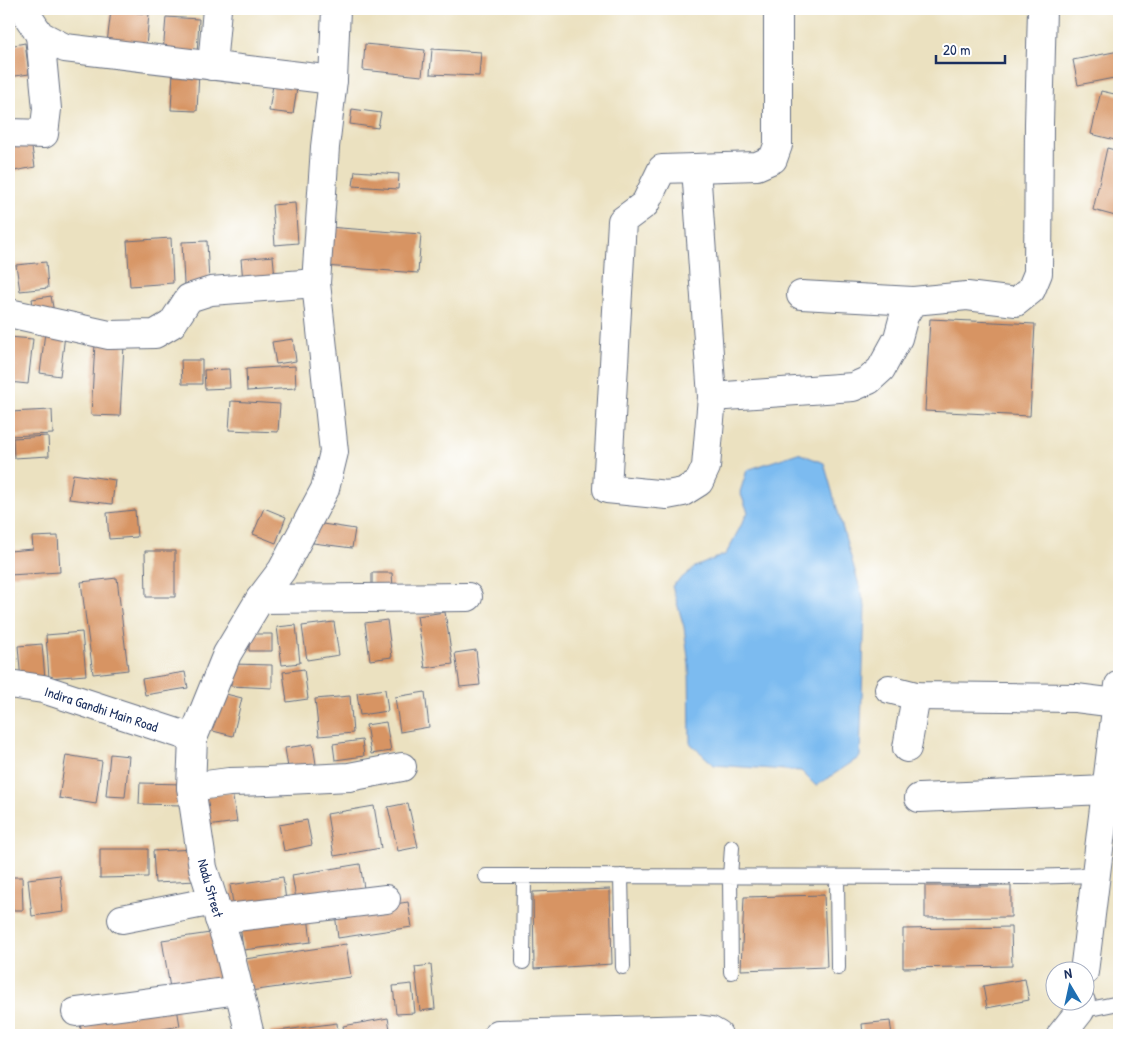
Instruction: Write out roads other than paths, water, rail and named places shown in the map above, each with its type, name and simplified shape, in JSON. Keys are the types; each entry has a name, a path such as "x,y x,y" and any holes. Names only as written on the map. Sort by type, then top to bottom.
{"street":[{"path":"22,9 40,35 65,48 333,80"},
{"path":"212,66 216,9"},
{"name":"Nadu Street","path":"250,1035 228,946 203,868 191,787 193,738 227,654 260,599 282,570 325,489 334,452 316,283 325,147 333,80 336,9"},
{"path":"696,168 712,397 706,467 699,482 683,492 667,495 607,489 622,221 645,204 662,169 757,166 773,159 778,145 778,9"},
{"path":"801,295 913,301 966,296 1016,302 1031,290 1038,273 1042,9"},
{"path":"9,133 44,134 47,109 40,35"},
{"path":"9,313 108,335 155,334 172,324 189,298 211,291 316,283"},
{"path":"712,397 853,387 869,380 881,369 898,338 904,316 913,301"},
{"path":"260,599 468,597"},
{"name":"Indira Gandhi Main Road","path":"9,684 43,689 193,738"},
{"path":"889,689 916,696 1076,698 1118,694 1085,962"},
{"path":"907,748 916,696"},
{"path":"191,787 229,782 349,776 402,767"},
{"path":"919,798 1106,790"},
{"path":"122,919 217,910 386,899"},
{"path":"76,1012 239,990"},
{"path":"1062,1035 1076,1012"},
{"path":"498,1034 695,1029 711,1031 718,1035"}],"lane":[{"path":"731,972 730,877 732,847"},
{"path":"486,876 1027,877 1096,875"},
{"path":"523,962 524,876"},
{"path":"621,876 623,967"},
{"path":"837,877 838,968"},
{"path":"1096,1005 1119,1003"}],"water":[{"path":"798,453 824,463 865,606 860,757 816,786 801,771 714,765 690,743 689,665 684,627 672,586 695,567 726,554 748,512 740,492 747,470"}]}
